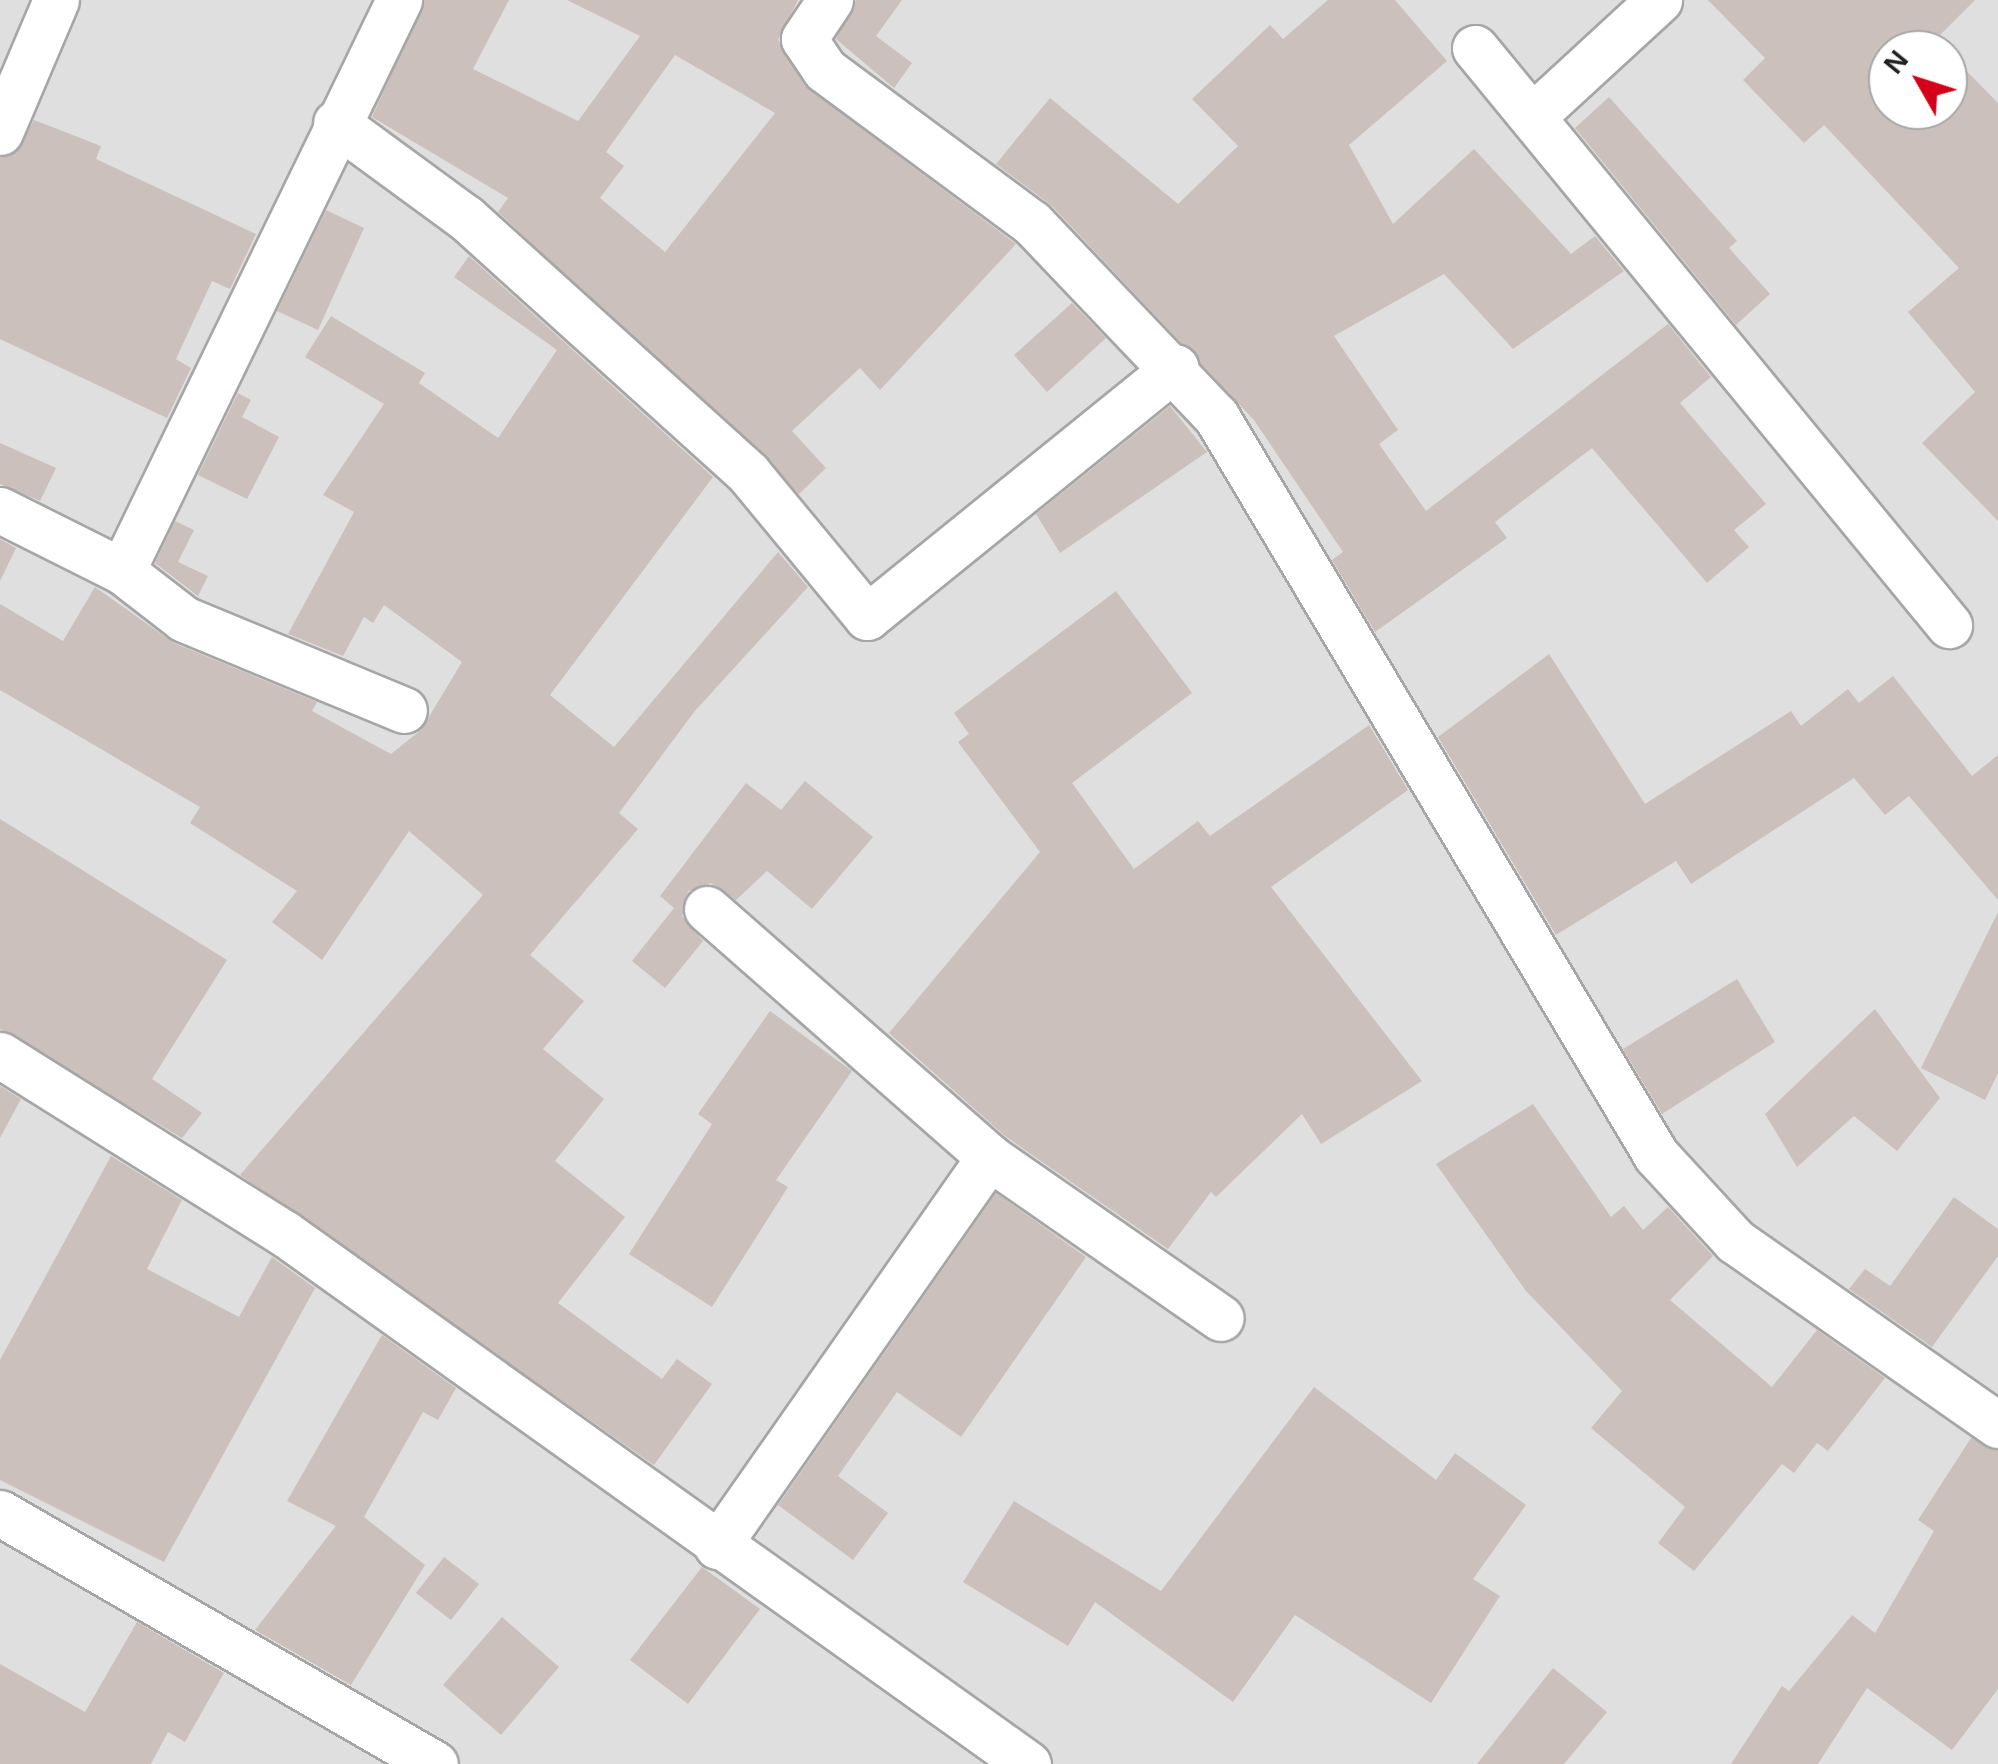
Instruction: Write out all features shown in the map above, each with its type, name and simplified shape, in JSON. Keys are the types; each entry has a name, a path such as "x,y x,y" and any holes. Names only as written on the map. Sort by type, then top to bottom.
{"street":[{"path":"0,132 56,0"},
{"path":"122,570 399,0"},
{"path":"830,0 804,40 825,70 1032,224 1176,367 1216,416 1656,1156 1736,1241 1998,1425"},
{"path":"1534,115 1659,0"},
{"path":"1475,48 1534,115 1949,625"},
{"path":"336,123 466,218 748,472 867,617 1176,367"},
{"path":"0,510 122,570 184,619 404,710"},
{"path":"707,910 989,1157 1222,1318"},
{"path":"0,1055 284,1232 717,1546 1028,1764"},
{"path":"717,1546 989,1157"},
{"path":"0,1513 435,1764"}],"shaded area":[{"path":"0,0 1998,0 1998,1764 0,1764"}],"building":[{"path":"425,0 509,0 473,69 578,121 640,36 567,0 798,0 778,40 804,85 1016,244 880,390 860,368 792,431 826,468 799,494 498,212 508,198 372,117","holes":["675,55 775,113 665,252 600,198 624,166 606,152"]},
{"path":"856,0 902,0 876,36 912,63 894,88 836,39"},
{"path":"1328,0 1395,0 1447,61 1349,145 1393,224 1474,149 1571,254 1595,236 1624,271 1513,349 1444,274 1334,336 1398,430 1379,444 1426,511 1668,324 1711,377 1680,403 1766,504 1734,530 1749,547 1707,583 1592,448 1495,522 1507,538 1375,632 1332,560 1343,552 1254,420 1051,205 996,164 1050,98 1178,204 1238,146 1192,99 1270,25 1283,39"},
{"path":"1708,0 1975,0 1945,30 1868,30 1868,130 1968,130 1968,72 1998,103 1998,521 1922,443 1975,392 1908,312 1959,268 1824,125 1804,143 1743,80 1765,58"},
{"path":"1609,97 1737,241 1729,248 1770,294 1736,325 1575,128"},
{"path":"34,120 101,146 96,159 256,234 230,289 212,281 176,359 191,368 167,418 0,339 0,158 16,152"},
{"path":"326,210 364,228 318,330 277,311"},
{"path":"469,256 713,477 550,695 614,747 778,552 808,587 694,712 619,813 638,829 530,955 584,1001 543,1049 604,1099 555,1161 625,1217 558,1303 662,1379 677,1359 712,1384 654,1465 240,1175 483,895 409,831 322,960 272,922 297,891 190,823 200,807 0,690 0,604 63,641 95,587 174,643 317,702 312,711 391,754 421,730 462,662 384,605 373,623 364,617 343,656 288,634 354,512 323,495 384,404 305,357 331,316 425,373 419,383 498,438 557,350 454,277"},
{"path":"1072,303 1106,338 1047,392 1014,355"},
{"path":"238,393 251,400 242,417 279,437 247,499 198,475"},
{"path":"1170,406 1207,452 1060,553 1036,514"},
{"path":"0,443 56,468 40,501 0,484"},
{"path":"175,521 194,530 178,562 208,576 198,596 155,563"},
{"path":"0,539 16,548 0,581"},
{"path":"1116,591 1192,693 1072,783 1134,869 1198,821 1210,836 1369,725 1408,790 1271,887 1422,1081 1321,1144 1302,1114 1216,1197 1211,1192 1168,1249 1005,1136 889,1033 1040,852 958,742 969,734 954,713"},
{"path":"1549,654 1645,804 1791,711 1801,726 1848,689 1859,703 1893,676 1972,776 1998,755 1998,900 1909,796 1885,815 1854,778 1691,884 1676,861 1556,935 1438,737"},
{"path":"805,781 873,837 812,909 767,871 736,900 711,883 688,891 682,916 703,941 665,988 632,961 674,908 660,896 746,783 781,810"},
{"path":"0,819 227,960 152,1079 202,1113 182,1138 0,1029"},
{"path":"1998,912 1998,1073 1985,1100 1921,1068"},
{"path":"1737,979 1775,1042 1662,1114 1623,1049"},
{"path":"1875,1009 1940,1098 1897,1151 1854,1116 1797,1167 1765,1114"},
{"path":"770,1011 852,1071 776,1180 788,1187 712,1307 629,1254 712,1124 698,1114"},
{"path":"0,1086 21,1099 0,1138"},
{"path":"1533,1104 1611,1217 1624,1206 1643,1230 1668,1207 1713,1256 1670,1300 1772,1387 1817,1330 1885,1378 1828,1451 1817,1443 1794,1473 1782,1464 1694,1571 1658,1543 1685,1507 1591,1428 1622,1391 1526,1291 1436,1164"},
{"path":"111,1156 182,1200 147,1269 239,1317 272,1257 315,1288 164,1562 0,1480 0,1360"},
{"path":"996,1193 1086,1257 961,1437 897,1392 838,1476 888,1513 853,1560 778,1505"},
{"path":"1954,1197 1998,1229 1998,1256 1932,1347 1849,1289 1865,1269 1890,1286"},
{"path":"382,1335 456,1388 438,1420 423,1412 364,1517 425,1565 351,1685 255,1630 336,1526 287,1501"},
{"path":"1314,1387 1436,1480 1455,1453 1526,1505 1473,1579 1500,1596 1431,1703 1295,1615 1233,1702 1095,1602 1068,1646 963,1582 1014,1501 1161,1591"},
{"path":"1971,1438 1998,1451 1998,1689 1952,1750 1867,1688 1818,1764 1731,1764 1782,1686 1789,1691 1852,1615 1875,1633 1934,1531 1918,1520"},
{"path":"444,1557 479,1584 451,1620 416,1593"},
{"path":"702,1567 760,1609 688,1704 630,1660"},
{"path":"502,1617 559,1667 501,1735 443,1685"},
{"path":"137,1622 224,1673 185,1742 168,1732 151,1764 0,1764 0,1664 85,1712"},
{"path":"1553,1668 1607,1712 1564,1764 1477,1764"}]}
